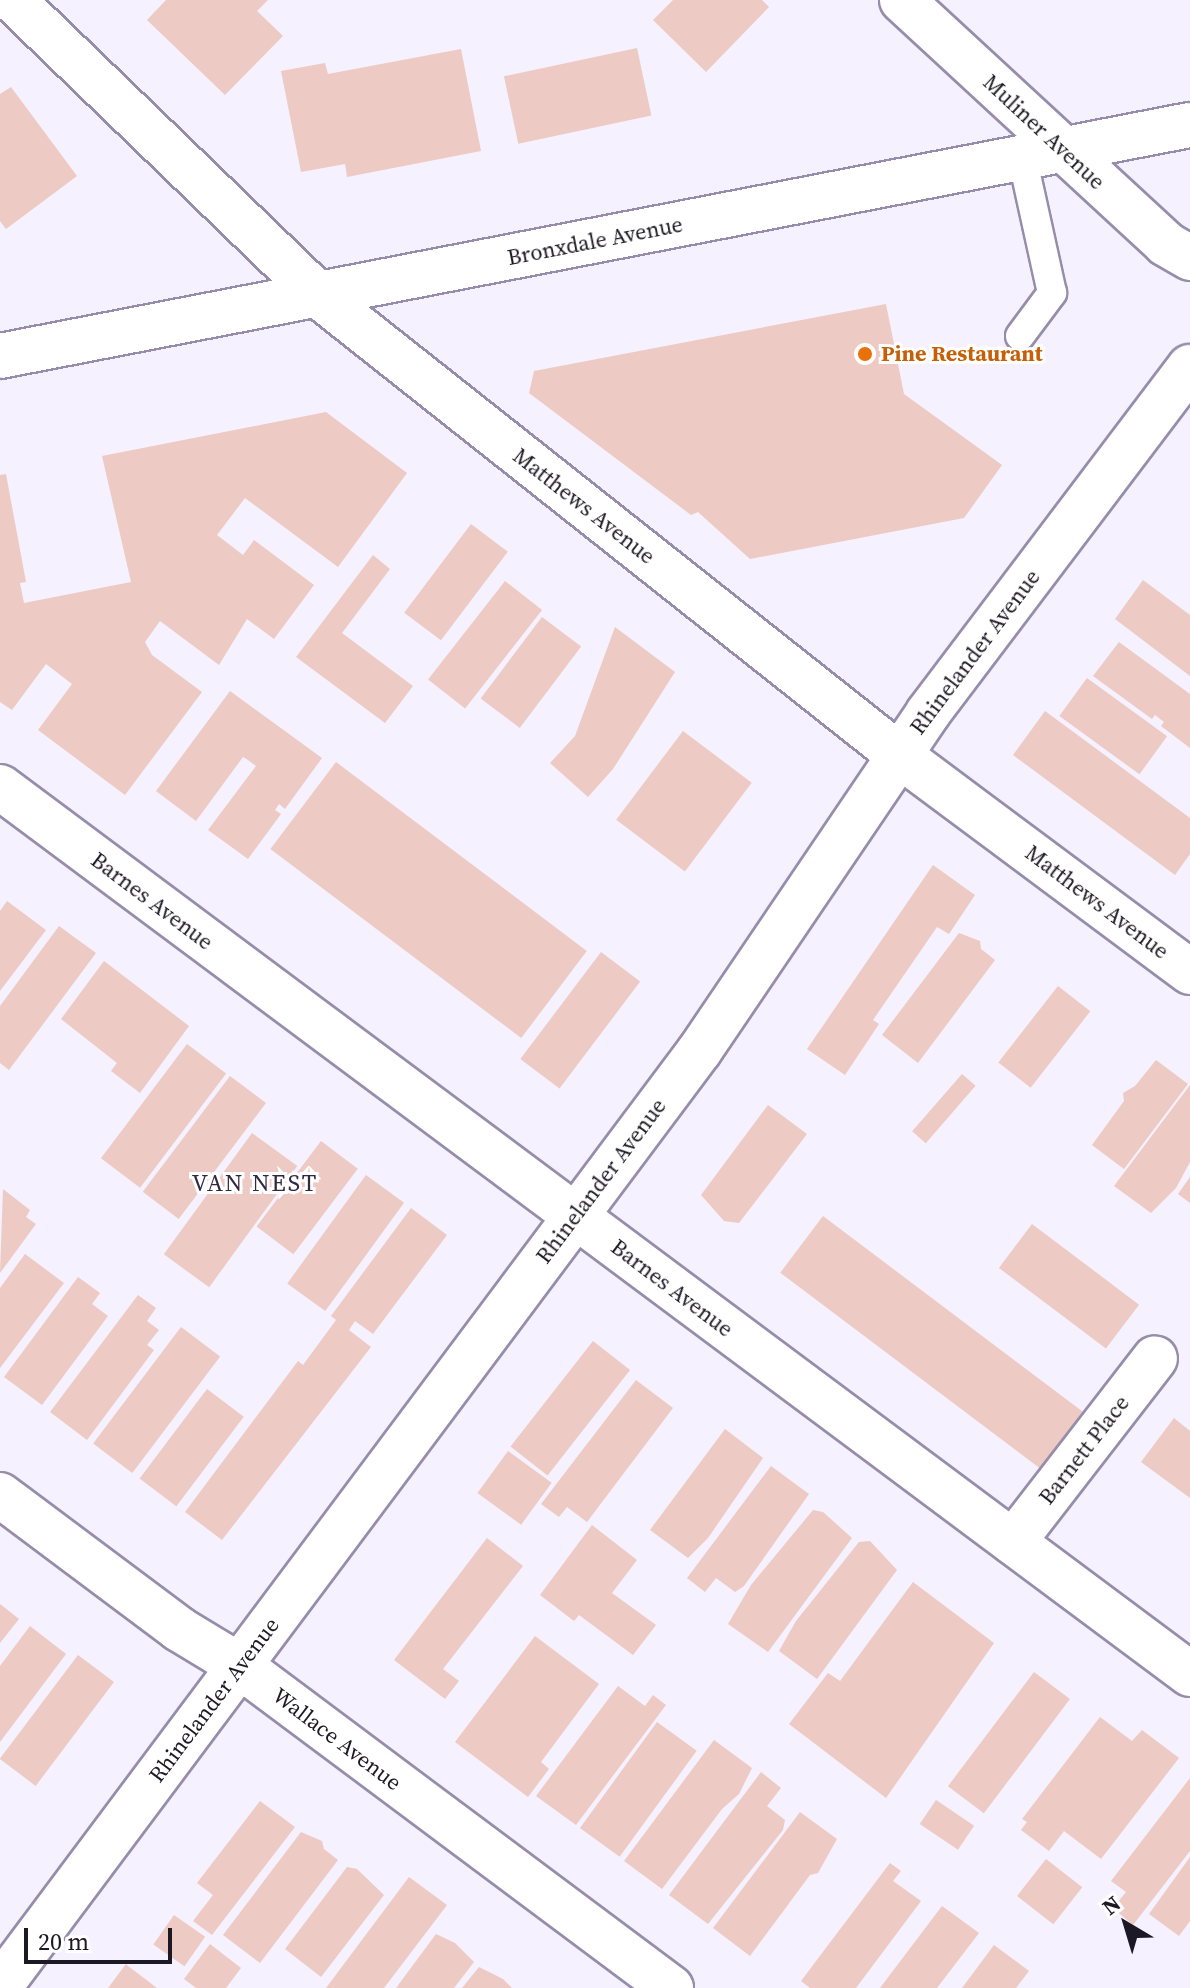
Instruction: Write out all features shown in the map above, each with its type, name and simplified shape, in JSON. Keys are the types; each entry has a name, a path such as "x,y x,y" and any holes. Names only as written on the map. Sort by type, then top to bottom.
{"street":[{"name":"Matthews Avenue","path":"13,0 319,296 899,755 1190,972"},
{"name":"Muliner Avenue","path":"902,0 1041,152 1166,244 1190,258"},
{"name":"Bronxdale Avenue","path":"0,356 1190,125"},
{"name":"Rhinelander Avenue","path":"0,1986 743,991 899,755 1190,367"},
{"name":"Barnes Avenue","path":"0,787 1190,1674"},
{"name":"Barnett Place","path":"1013,1542 1155,1358"},
{"name":"Wallace Avenue","path":"0,1495 179,1629 240,1666 671,1988"}],"lane":[{"path":"1020,336 1052,293 1041,152"}],"building":[{"path":"166,0 268,0 257,11 283,36 225,95 147,20"},
{"path":"673,0 762,0 769,7 706,72 653,20"},
{"path":"637,48 651,115 518,144 504,76"},
{"path":"461,49 481,151 347,177 345,164 301,172 281,71 325,63 328,74"},
{"path":"11,87 77,176 6,229 0,221 0,94"},
{"path":"886,304 904,394 1002,465 964,518 750,559 698,512 691,515 529,393 534,371"},
{"path":"326,412 407,473 338,567 245,498 217,535 243,555 254,540 314,585 274,639 247,619 219,665 160,621 145,642 152,655 202,692 125,795 38,730 72,684 46,664 12,710 0,702 0,475 6,474 26,582 20,583 24,603 131,582 102,456"},
{"path":"471,524 508,552 441,640 404,613"},
{"path":"373,555 390,569 342,633 413,686 385,723 296,657"},
{"path":"1143,580 1190,615 1190,676 1115,619"},
{"path":"505,581 542,610 465,708 428,680"},
{"path":"542,617 581,646 520,728 481,698"},
{"path":"615,627 675,672 613,769 588,797 550,763 575,736"},
{"path":"1119,642 1190,694 1190,748 1161,726 1164,722 1155,715 1152,719 1093,676"},
{"path":"1087,678 1167,736 1139,774 1059,716"},
{"path":"230,691 322,758 285,809 279,804 275,810 281,814 248,859 208,830 256,766 248,760 243,757 196,821 156,791"},
{"path":"1045,711 1190,818 1190,854 1175,875 1013,755"},
{"path":"683,731 752,783 685,871 616,820"},
{"path":"336,762 587,951 521,1038 270,849"},
{"path":"933,865 975,895 949,934 937,927 873,1020 879,1024 845,1075 807,1049"},
{"path":"7,901 46,930 0,991 0,911"},
{"path":"59,926 96,953 9,1070 0,1063 0,1006"},
{"path":"959,933 980,941 981,949 995,960 918,1063 882,1035"},
{"path":"601,952 640,981 559,1089 520,1059"},
{"path":"104,961 189,1026 140,1093 111,1071 117,1063 61,1019"},
{"path":"1058,986 1090,1011 1031,1088 998,1062"},
{"path":"187,1044 226,1073 140,1188 101,1158"},
{"path":"1156,1060 1188,1084 1124,1169 1092,1145 1124,1101 1123,1093 1135,1086"},
{"path":"962,1074 976,1086 926,1143 912,1131"},
{"path":"230,1076 266,1103 179,1219 143,1192"},
{"path":"1190,1085 1190,1162 1176,1188 1151,1213 1114,1186"},
{"path":"768,1105 807,1134 739,1223 724,1221 701,1195"},
{"path":"252,1133 297,1166 209,1287 164,1254"},
{"path":"321,1141 358,1169 293,1254 257,1226"},
{"path":"366,1175 404,1203 325,1311 287,1283"},
{"path":"1190,1177 1190,1203 1178,1194"},
{"path":"3,1189 30,1210 26,1217 36,1224 0,1273"},
{"path":"411,1208 447,1235 373,1334 355,1321 349,1330 371,1347 222,1540 185,1512 298,1361 303,1365 336,1320 331,1316"},
{"path":"823,1216 1083,1412 1040,1468 780,1273"},
{"path":"1032,1224 1139,1305 1106,1349 999,1268"},
{"path":"25,1254 64,1283 0,1368 0,1288"},
{"path":"78,1277 100,1293 92,1304 108,1316 42,1405 4,1377"},
{"path":"138,1295 156,1308 147,1321 159,1330 147,1345 154,1350 87,1440 50,1412"},
{"path":"181,1327 220,1356 132,1473 93,1444"},
{"path":"593,1341 630,1370 548,1476 511,1447"},
{"path":"636,1380 673,1408 587,1522 567,1507 559,1517 541,1504"},
{"path":"207,1389 244,1417 176,1506 140,1478"},
{"path":"1174,1418 1190,1431 1190,1498 1141,1462"},
{"path":"725,1429 763,1458 708,1538 688,1558 650,1530"},
{"path":"508,1451 552,1483 521,1525 477,1493"},
{"path":"771,1466 809,1494 744,1586 735,1592 716,1578 705,1592 687,1578"},
{"path":"813,1510 823,1512 852,1538 768,1652 728,1624 751,1585"},
{"path":"592,1525 637,1560 612,1593 656,1625 633,1655 579,1615 574,1621 540,1595"},
{"path":"487,1538 523,1566 443,1669 459,1681 445,1699 394,1660"},
{"path":"870,1541 897,1570 817,1679 779,1651 796,1621 859,1542"},
{"path":"913,1582 994,1643 886,1798 789,1724 828,1673 840,1681"},
{"path":"0,1604 19,1619 0,1643"},
{"path":"30,1626 66,1654 0,1742 0,1666"},
{"path":"535,1636 599,1684 541,1762 549,1769 528,1797 455,1742"},
{"path":"78,1655 114,1682 36,1786 0,1759"},
{"path":"1034,1672 1070,1699 984,1813 948,1786"},
{"path":"618,1686 645,1706 653,1695 666,1705 576,1825 536,1796"},
{"path":"1100,1717 1132,1741 1142,1730 1179,1758 1101,1859 1064,1831 1049,1851 1021,1830 1027,1822 1022,1819"},
{"path":"657,1722 697,1751 620,1857 580,1828"},
{"path":"714,1740 752,1768 739,1794 722,1809 662,1889 624,1861"},
{"path":"761,1772 781,1788 767,1806 785,1820 783,1830 708,1924 669,1895"},
{"path":"1190,1778 1190,1851 1133,1925 1113,1908 1126,1892 1111,1881"},
{"path":"936,1800 974,1826 958,1850 920,1824"},
{"path":"260,1801 295,1827 212,1935 193,1921 213,1895 197,1883"},
{"path":"800,1812 837,1839 818,1873 810,1875 750,1956 713,1928"},
{"path":"301,1832 322,1841 324,1849 338,1860 260,1963 223,1935"},
{"path":"1190,1857 1190,1921 1179,1936 1149,1914"},
{"path":"1046,1859 1082,1887 1053,1924 1017,1896"},
{"path":"890,1863 901,1871 893,1881 921,1901 856,1988 810,1988 801,1981"},
{"path":"347,1867 357,1869 384,1895 321,1977 285,1949"},
{"path":"409,1877 447,1905 384,1988 326,1988"},
{"path":"942,1906 979,1933 937,1988 880,1988"},
{"path":"174,1915 205,1937 184,1966 153,1944"},
{"path":"436,1934 455,1943 474,1962 454,1988 396,1988"},
{"path":"210,1944 241,1968 226,1988 196,1988 184,1979"},
{"path":"994,1945 1029,1971 1016,1988 962,1988"},
{"path":"126,1964 128,1966 157,1988 108,1988"},
{"path":"479,1967 503,1979 512,1988 462,1988"}],"place":[{"name":"Pine Restaurant","path":"865,354"}],"district":[{"name":"VAN NEST","path":"255,1183"}]}
